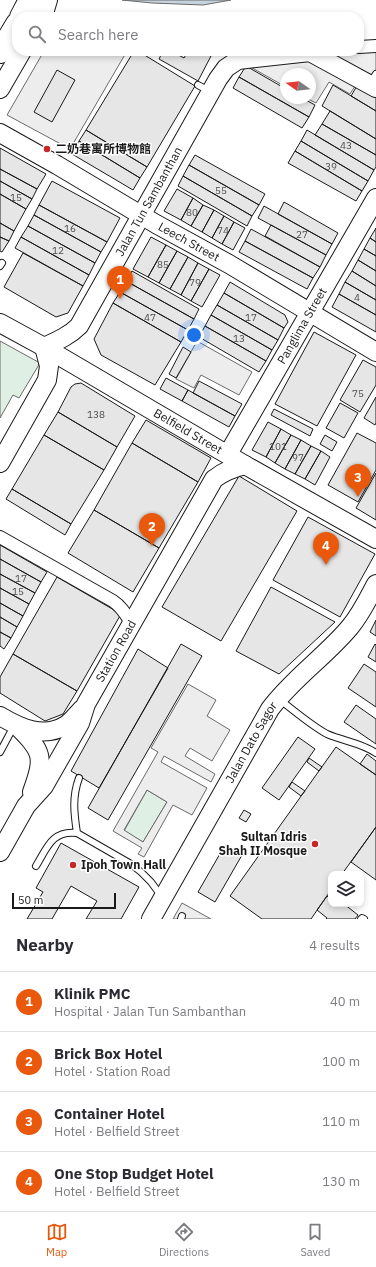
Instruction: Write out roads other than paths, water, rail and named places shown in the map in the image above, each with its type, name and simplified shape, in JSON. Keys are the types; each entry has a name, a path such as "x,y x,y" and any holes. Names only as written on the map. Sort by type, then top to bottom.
{"highway":[{"path":"23,12 30,0"},
{"path":"0,52 12,32"}],"street":[{"path":"44,12 48,0"},
{"path":"364,47 376,46"},
{"path":"0,89 19,56"},
{"name":"Jalan Tun Sambanthan","path":"44,347 60,341 79,326 141,216 204,89 218,79 226,68 238,60 272,56"},
{"path":"325,56 374,82"},
{"name":"Leech Street","path":"0,133 57,165 141,216 229,264 310,311 376,352"},
{"name":"Panglima Street","path":"228,454 376,198"},
{"name":"Belfield Street","path":"0,323 44,347 376,540"},
{"path":"0,463 46,380 49,366 44,347"},
{"name":"Station Road","path":"0,852 26,806 44,786 80,723 86,704 214,479 229,469 245,465"},
{"path":"0,537 113,600 125,613 132,624"},
{"name":"Jalan Dato Sagor","path":"151,919 264,719 278,699 350,627 360,614 376,584"},
{"path":"8,720 30,730 42,732 54,730 66,725 86,704"},
{"path":"8,720 34,745 39,753 39,771 26,806"}],"lane":[{"path":"278,699 325,733 369,748 376,753"},
{"path":"0,752 8,720"},
{"path":"77,832 73,811 73,799 79,778"},
{"path":"36,866 51,841 68,831 77,832 131,864 151,882 162,898"}],"place":[{"name":"二奶巷寓所博物館","path":"47,149"},
{"name":"Klinik PMC","path":"120,299"},
{"name":"Container Hotel","path":"358,497"},
{"name":"Brick Box Hotel","path":"152,546"},
{"name":"One Stop Budget Hotel","path":"326,565"},
{"name":"Sultan Idris Shah II Mosque","path":"315,844"},
{"name":"Ipoh Town Hall","path":"73,865"}]}
